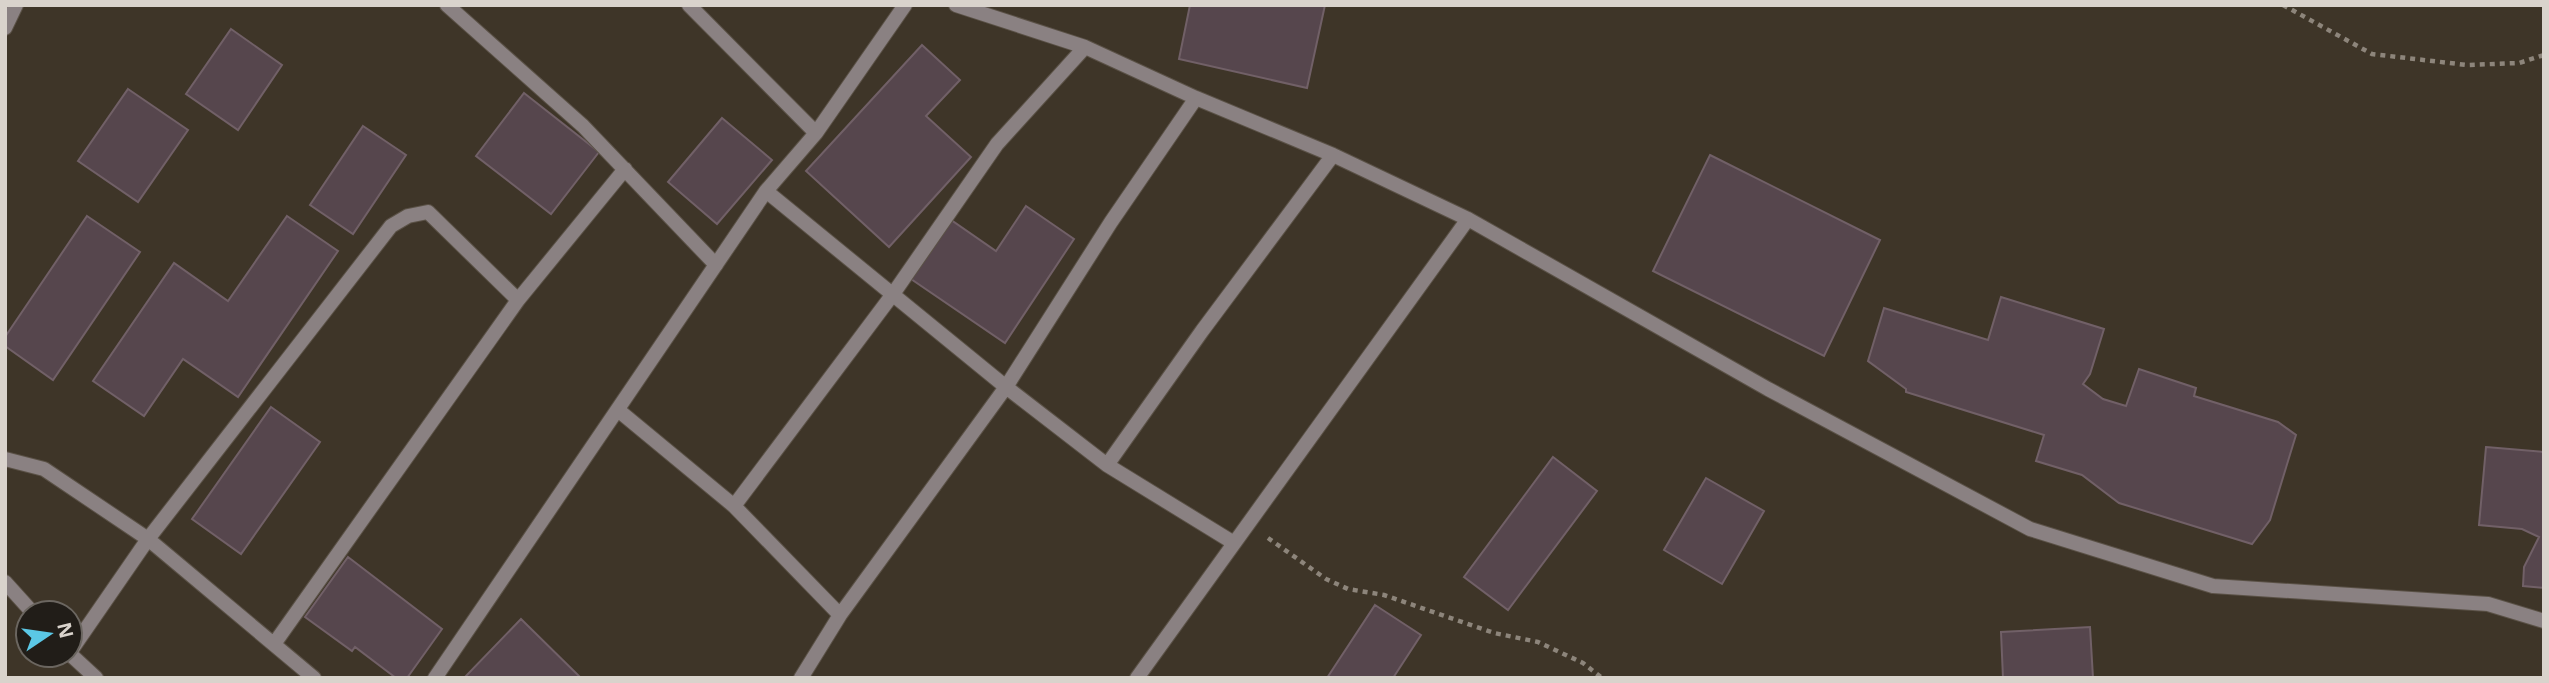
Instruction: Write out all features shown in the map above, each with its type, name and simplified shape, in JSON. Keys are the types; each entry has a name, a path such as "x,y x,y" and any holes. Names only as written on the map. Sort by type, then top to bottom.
{"street":[{"path":"5,28 16,5"},
{"path":"447,5 583,126 716,265"},
{"path":"689,5 816,133"},
{"path":"435,678 766,191 816,133 905,5"},
{"path":"956,5 1085,47 1196,98 1333,155 1468,219 1779,395 2030,529 2213,586 2487,604 2544,621"},
{"path":"734,506 893,294 997,144 1085,47"},
{"path":"801,678 840,615 1006,387 1111,222 1196,98"},
{"path":"1107,465 1202,331 1333,155"},
{"path":"275,644 518,300 625,169"},
{"path":"766,191 1006,387 1107,465 1234,543"},
{"path":"84,633 148,539 391,226 408,216 428,212 518,300"},
{"path":"1137,678 1468,219"},
{"path":"618,410 734,506 840,615"},
{"path":"6,456 44,469 148,539 314,678"},
{"path":"5,582 20,599"}],"path":[{"path":"2283,5 2372,54 2467,65 2519,63 2544,55"},
{"path":"1247,524 1326,579 1348,589 1384,595 1494,633 1538,642 1583,663 1602,678"}],"building":[{"path":"1190,5 1325,5 1307,88 1179,59"},
{"path":"231,29 282,65 238,130 186,94"},
{"path":"922,45 960,80 926,116 971,157 889,247 806,171"},
{"path":"128,89 188,130 138,202 78,161"},
{"path":"524,93 599,152 551,214 476,156"},
{"path":"722,118 772,160 717,224 668,182"},
{"path":"363,126 406,155 353,234 310,205"},
{"path":"1710,155 1880,240 1824,356 1653,271"},
{"path":"1026,206 1074,239 1005,343 911,279 951,220 996,251"},
{"path":"87,216 140,252 53,380 5,346 5,337"},
{"path":"287,216 338,251 238,397 183,359 144,416 93,381 174,263 228,301"},
{"path":"2001,297 2104,329 2090,374 2083,384 2103,399 2126,406 2139,369 2196,388 2194,396 2278,422 2296,435 2270,520 2252,544 2119,503 2082,475 2036,461 2044,435 1906,392 1906,389 1868,361 1884,308 1988,340"},
{"path":"271,407 320,442 241,554 192,519"},
{"path":"2486,447 2544,452 2544,588 2523,586 2524,567 2539,537 2522,529 2479,525"},
{"path":"1553,457 1597,491 1508,610 1464,577"},
{"path":"1706,478 1764,511 1722,584 1664,550"},
{"path":"348,557 442,629 407,678 396,678 355,647 352,651 305,617"},
{"path":"1375,605 1421,635 1393,678 1327,678"},
{"path":"521,619 581,678 464,678"},
{"path":"2090,627 2093,678 2003,678 2001,632"}]}
